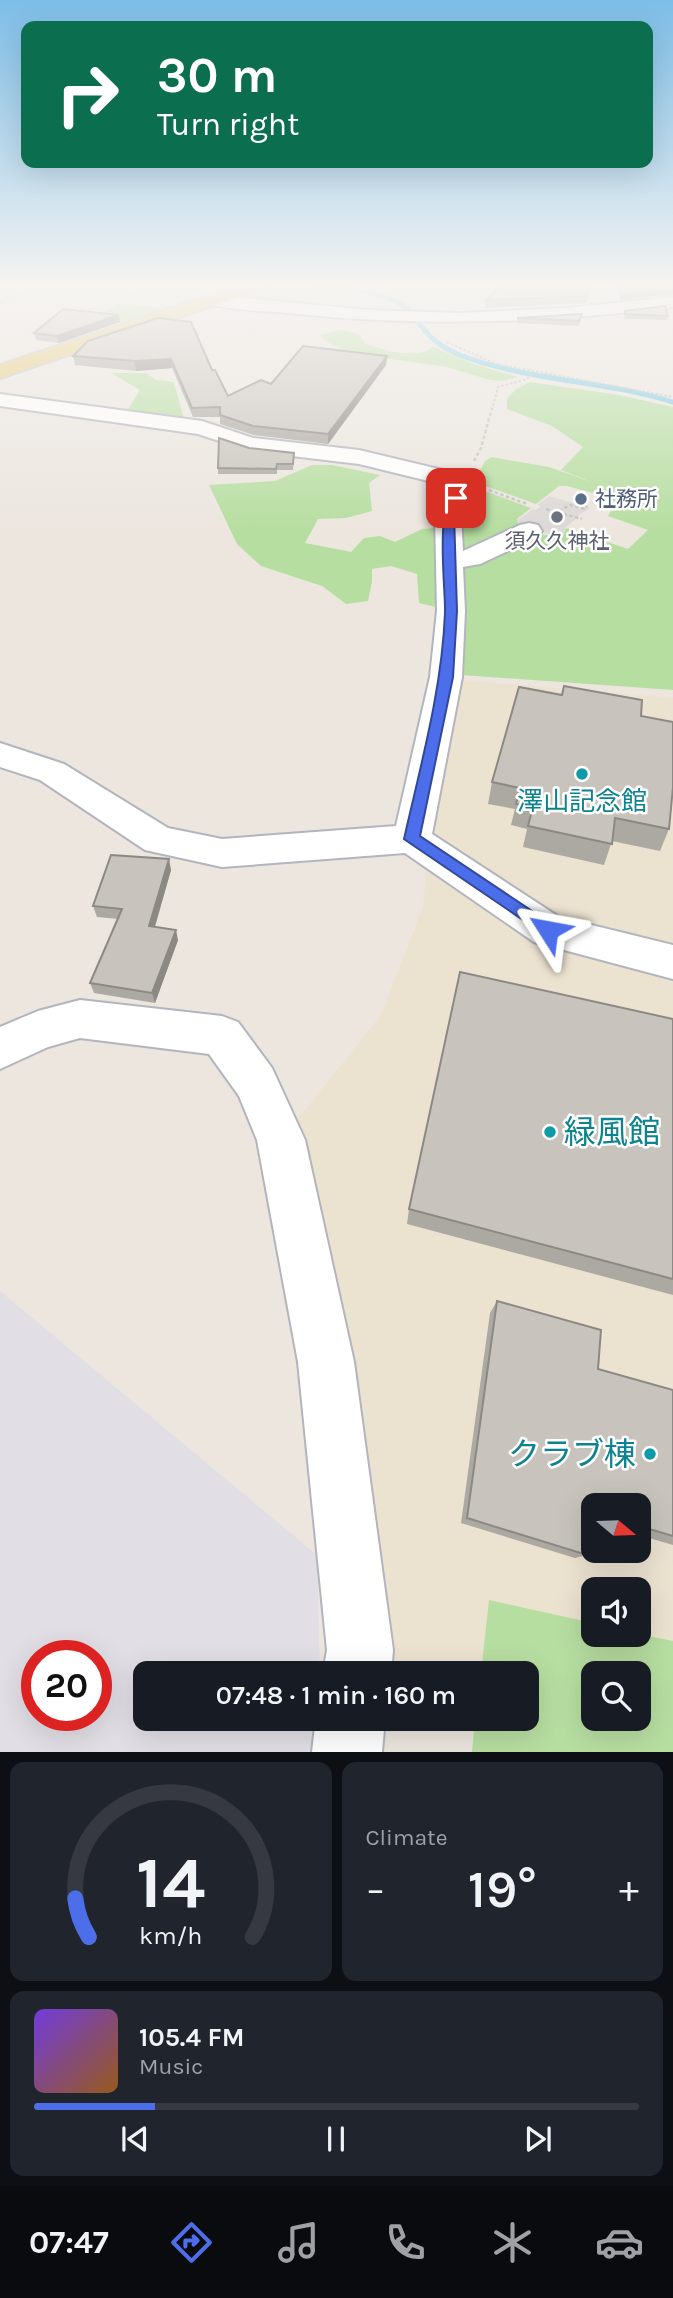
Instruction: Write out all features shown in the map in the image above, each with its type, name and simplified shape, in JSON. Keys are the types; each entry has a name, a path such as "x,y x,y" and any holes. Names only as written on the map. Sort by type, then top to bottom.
{"main road":[{"path":"0,372 19,366"}],"street":[{"path":"0,400 181,425 250,444 359,457 472,485 449,514 451,611 446,677 412,839"},
{"path":"448,562 470,558 529,531"},
{"path":"0,755 52,772 159,840 222,853 412,839 548,930 673,962"},
{"path":"0,1049 38,1030 80,1020 222,1036 256,1083 281,1140 326,1362 360,1650 359,1661"},
{"path":"346,1752 349,1731"}],"path":[{"path":"505,366 673,397"},
{"path":"526,504 472,485 498,387 527,379 533,371"},
{"path":"529,531 570,505 585,509 587,506"},
{"path":"560,511 582,519"}],"shaded area":[{"path":"549,496 590,508 574,518 576,519 566,527 562,537 522,528 518,520 533,509 536,510 541,506 537,505"},
{"path":"460,680 673,698 673,1736 651,1724 651,1661 581,1661 581,1673 539,1673 539,1661 400,1661 360,1650 281,1140 381,1015 423,907 430,832"},
{"path":"0,1291 317,1555 320,1661 133,1661 133,1731 315,1731 313,1752 0,1752"}],"green space":[{"path":"438,366 480,366 518,377 501,381 490,380"},
{"path":"111,373 146,373 156,380 174,382 184,419 126,413 140,390"},
{"path":"530,382 619,395 673,407 673,690 462,675 459,566 535,533 562,538 566,528 628,549 648,530 608,516 615,504 612,498 559,486 536,504 474,482 485,461 491,457 549,467 594,483 561,470 583,447 552,426 507,409 507,399 515,390"},
{"path":"312,465 332,465 380,475 369,483 372,511 346,518 318,519 305,543 351,552 364,538 380,536 395,542 422,529 438,528 440,608 419,603 417,574 391,566 372,569 368,601 346,604 322,586 261,566 237,544 209,485 275,481"},
{"path":"479,489 531,508 517,519 520,528 470,550 459,551 460,514 471,490"},
{"path":"489,1600 581,1620 581,1647 651,1647 651,1636 673,1641 673,1752 472,1752 474,1731 539,1731 539,1661 482,1661"}],"building":[{"path":"174,366 210,366 228,396 261,380 271,384 286,366 380,366 328,434 253,426 220,415 220,407 192,408"},
{"path":"219,438 249,448 294,453 293,464 277,464 276,469 218,468"},
{"name":"澤山記念館","path":"564,686 642,700 641,716 673,722 673,787 669,829 615,818 612,844 528,826 533,807 516,804 520,788 492,782 519,687 562,695"},
{"path":"111,855 169,859 149,926 176,930 152,993 90,983 122,909 93,906"},
{"name":"緑風館","path":"460,972 673,1019 673,1279 409,1209"},
{"path":"497,1301 601,1330 598,1369 673,1390 673,1536 651,1530 651,1493 581,1493 581,1553 467,1518"}],"waterway":[{"path":"493,366 621,389 673,402"}],"place":[{"name":"社務所","path":"581,499"},
{"name":"須久久神社","path":"557,517"},
{"name":"澤山記念館","path":"582,774"},
{"name":"緑風館","path":"550,1132"},
{"name":"クラブ棟","path":"650,1454"}],"route":[{"path":"456,498 449,514 451,611 446,677 412,839 548,930"}]}
